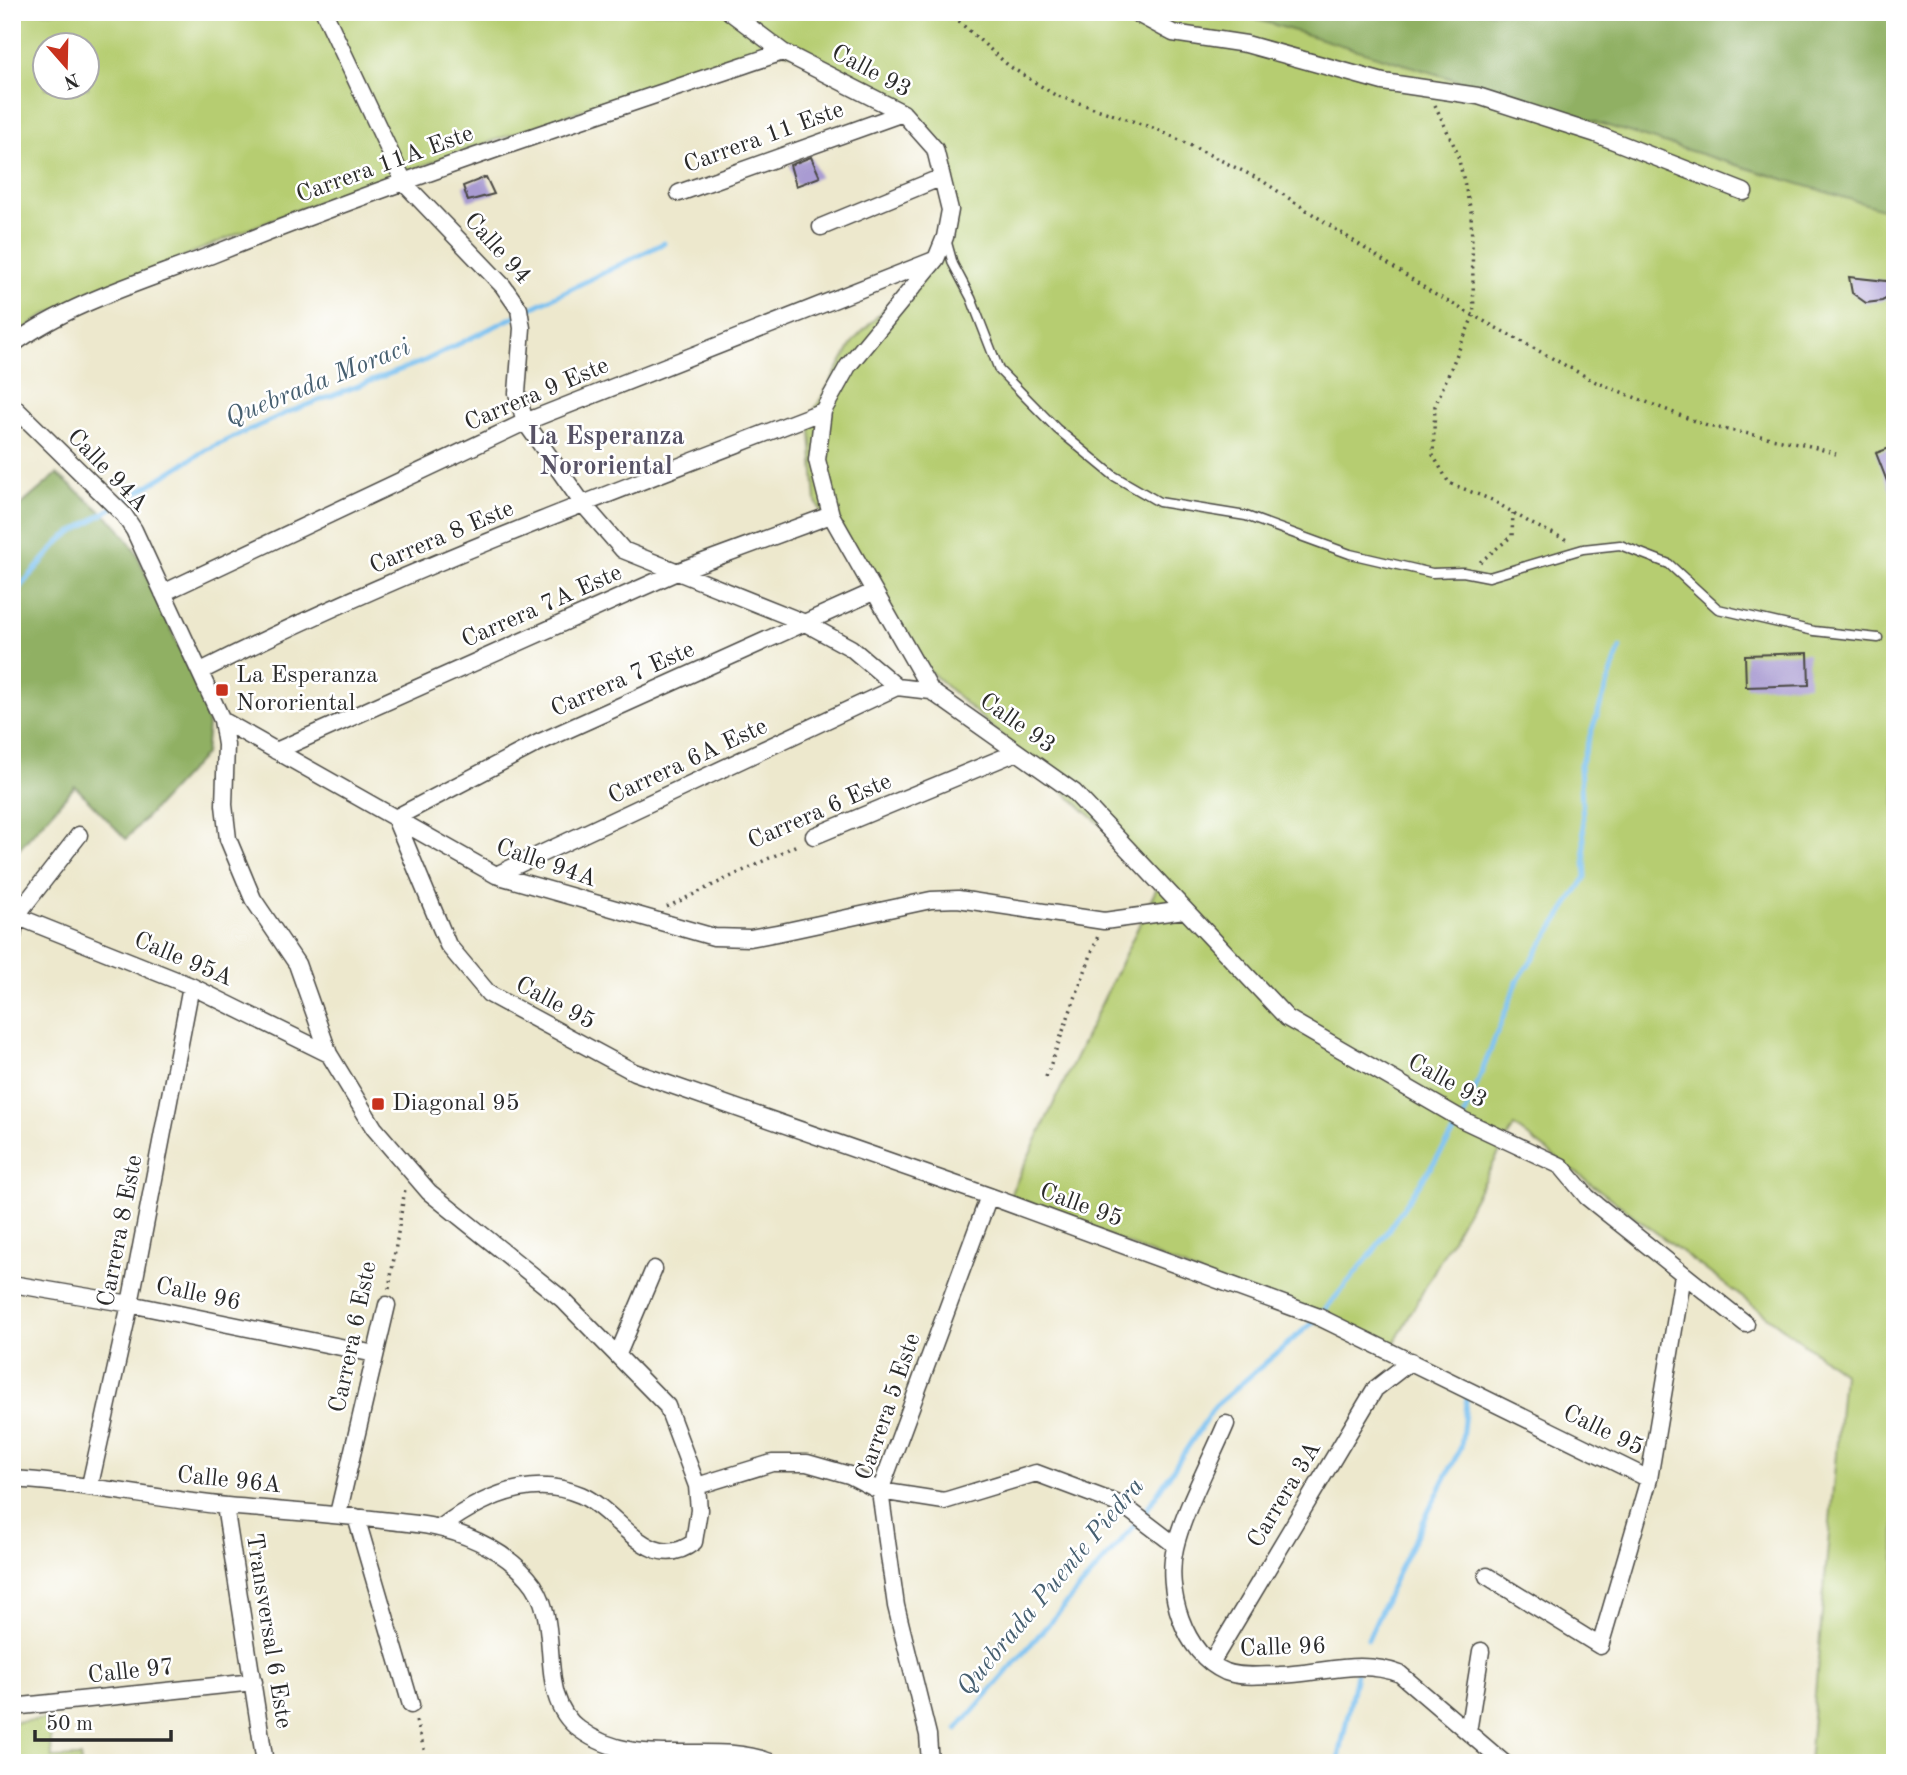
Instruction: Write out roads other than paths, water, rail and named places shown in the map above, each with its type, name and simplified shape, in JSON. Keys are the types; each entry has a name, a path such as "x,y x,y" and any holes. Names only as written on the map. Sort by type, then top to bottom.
{"street":[{"name":"Calle 94","path":"324,12 405,184 503,286 519,309 522,328 517,393 525,422 583,504 623,550 805,624 851,648 897,687"},
{"name":"Calle 93","path":"730,12 783,52 903,113 935,149 950,210 946,237 936,259 848,366 823,411 817,460 831,515 930,691 1074,792 1287,1018 1463,1119 1562,1166 1587,1197 1745,1324"},
{"path":"1133,12 1173,33 1246,44 1384,82 1478,96 1596,134 1744,192"},
{"name":"Carrera 11A Este","path":"12,345 60,316 260,236 492,150 783,52"},
{"name":"Carrera 11 Este","path":"679,193 903,113"},
{"path":"821,228 942,177"},
{"name":"Carrera 9 Este","path":"163,593 525,422 936,259"},
{"name":"Calle 94A","path":"12,405 124,515 201,671 222,720 496,876 714,937 750,938 931,900 958,899 1104,921 1184,910"},
{"name":"Carrera 8 Este","path":"201,671 286,628 583,504 823,411"},
{"name":"Carrera 7A Este","path":"276,751 679,571 831,515"},
{"name":"Carrera 7 Este","path":"396,818 538,743 873,592"},
{"path":"897,687 930,691"},
{"name":"Carrera 6A Este","path":"496,876 897,687"},
{"path":"222,720 226,745 224,806 229,839 253,899 297,964 329,1054 373,1128 452,1214 562,1299 667,1406 697,1486 699,1510 694,1542 681,1552 667,1554 652,1550 597,1504 579,1494 549,1488 520,1488 495,1494 464,1510 440,1528"},
{"name":"Carrera 6 Este","path":"814,836 1017,752"},
{"name":"Calle 95","path":"396,818 448,945 489,994 634,1072 989,1196 1319,1317 1649,1479"},
{"path":"12,942 16,916 79,835"},
{"name":"Calle 95A","path":"16,916 191,986 329,1054"},
{"name":"Carrera 8 Este","path":"90,1485 130,1304 191,986"},
{"name":"Carrera 5 Este","path":"930,1763 928,1735 895,1606 880,1491 989,1196"},
{"path":"618,1354 654,1269"},
{"path":"1487,1576 1600,1646 1649,1479 1683,1275"},
{"name":"Calle 96","path":"12,1284 130,1304 375,1354"},
{"name":"Carrera 6 Este","path":"338,1514 387,1305"},
{"name":"Carrera 3A","path":"1212,1664 1375,1389 1410,1361"},
{"name":"Calle 96","path":"1226,1424 1175,1545 1171,1573 1176,1601 1189,1637 1212,1664 1228,1673 1251,1676 1381,1666 1401,1674 1504,1763"},
{"path":"697,1486 772,1464 807,1463 849,1475 880,1491 944,1501 1036,1473 1124,1506 1175,1545"},
{"name":"Calle 96A","path":"12,1479 90,1485 225,1506 338,1514 440,1528 485,1545 530,1579 542,1600 550,1628 556,1699 578,1728 600,1741 635,1753 751,1754 773,1763"},
{"name":"Transversal 6 Este","path":"225,1506 265,1763"},
{"path":"356,1517 411,1705"},
{"path":"1468,1732 1481,1651"},
{"name":"Calle 97","path":"12,1707 254,1682"}],"lane":[{"path":"946,237 953,264 971,298 999,370 1057,429 1114,476 1159,502 1246,516 1350,554 1432,573 1463,572 1489,577 1583,549 1620,545 1669,564 1718,609 1814,631 1878,638"}],"waterway":[{"name":"Quebrada Moraci","path":"12,596 62,539 206,450 286,413 424,361 664,243"},
{"name":"Quebrada Puente Piedra","path":"957,1729 1141,1518 1215,1406 1319,1317 1373,1252 1463,1120 1517,982 1586,877 1580,765 1620,648"},
{"path":"1368,1639 1398,1572 1461,1447 1467,1394"},
{"path":"1338,1763 1356,1674"}],"place":[{"name":"La Esperanza Nororiental","path":"222,690"},
{"name":"Diagonal 95","path":"378,1104"}],"district":[{"name":"La Esperanza Nororiental","path":"606,452"}]}
